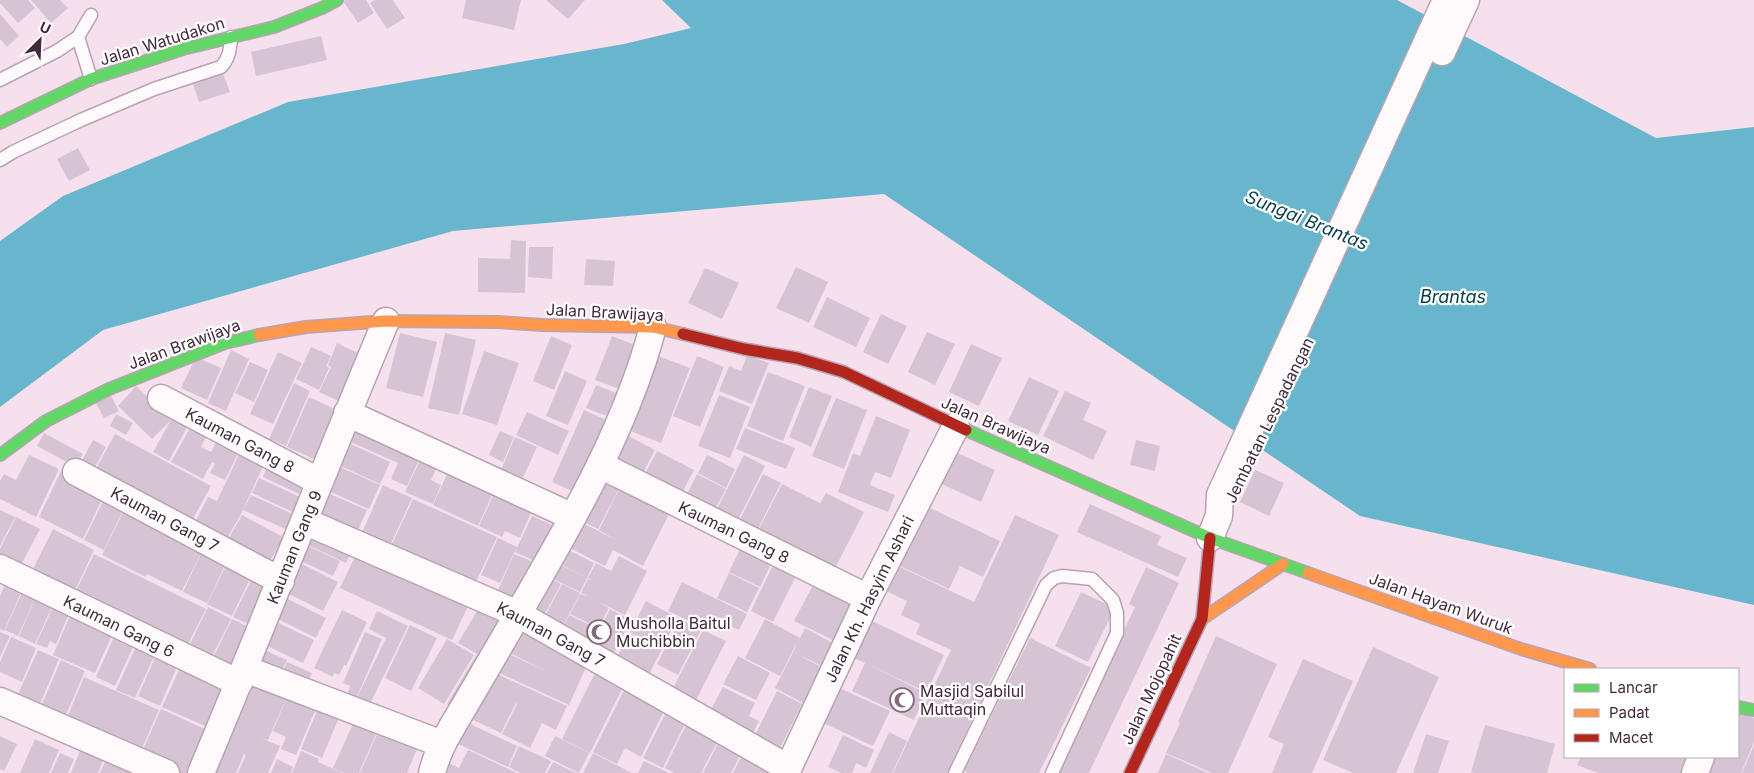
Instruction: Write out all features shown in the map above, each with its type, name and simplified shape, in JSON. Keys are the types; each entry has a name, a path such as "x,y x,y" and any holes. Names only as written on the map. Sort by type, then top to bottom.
{"main road":[{"name":"Jalan Watudakon","path":"0,123 91,79 183,49 230,36 274,27 337,0"},
{"name":"Jalan Brawijaya","path":"0,456 46,421 101,392 224,343 267,333 306,327 386,321 653,327 797,358 844,372 956,426 1220,512 1283,564"},
{"name":"Jalan Mojopahit","path":"1130,773 1202,619 1220,512"},
{"path":"1202,619 1283,564"},
{"name":"Jalan Hayam Wuruk","path":"1283,564 1521,649 1587,668"},
{"path":"1739,707 1754,710"}],"street":[{"name":"Jembatan Lespadangan","path":"1220,512 1446,0"},
{"name":"Jembatan Lespadangan","path":"1220,512 1466,0"},
{"name":"Kauman Gang 9","path":"201,773 281,581 347,412 386,321"},
{"path":"432,773 442,744 518,614 600,465 646,356 653,327"},
{"name":"Kauman Gang 8","path":"161,398 320,482"},
{"path":"347,412 572,517"},
{"name":"Jalan Kh. Hasyim Ashari","path":"787,770 868,598 956,426"},
{"name":"Kauman Gang 8","path":"600,465 868,598"},
{"name":"Kauman Gang 7","path":"76,472 281,581"},
{"name":"Kauman Gang 7","path":"304,521 518,614 787,770"},
{"name":"Kauman Gang 6","path":"0,568 242,676 442,744"},
{"path":"0,701 166,773"},
{"path":"1695,773 1701,758"}],"lane":[{"path":"0,80 57,51 78,37 91,15"},
{"path":"0,160 81,120 145,93 221,67 230,51 230,36"},
{"path":"78,37 91,79"},
{"path":"955,773 1046,585 1054,578 1062,576 1092,579 1113,600 1117,613 1118,633 1052,773"}],"water":[{"name":"Brantas","path":"662,0 1397,0 1656,138 1754,127 1754,605 1360,516 884,194 453,231 103,330 0,407 0,241 63,196 288,102 624,44 691,28"}],"building":[{"path":"0,0 28,0 35,8 18,23 0,3"},
{"path":"31,0 60,0 68,8 51,23"},
{"path":"366,0 374,13 358,23 343,1"},
{"path":"375,0 393,0 405,18 387,29 370,3"},
{"path":"466,0 521,0 514,30 462,18"},
{"path":"546,0 585,0 568,19"},
{"path":"0,14 19,36 7,47 0,39"},
{"path":"321,36 327,60 256,76 251,52"},
{"path":"222,71 230,92 199,102 192,81"},
{"path":"78,148 90,170 69,181 57,159"},
{"path":"511,240 526,241 525,293 478,292 478,258 510,259"},
{"path":"529,247 553,247 552,279 528,277"},
{"path":"586,259 615,261 613,286 584,285"},
{"path":"796,267 828,282 809,323 776,308"},
{"path":"705,268 739,283 722,319 688,303"},
{"path":"827,297 870,318 856,347 813,327"},
{"path":"881,314 907,326 888,364 863,352"},
{"path":"927,332 955,344 935,385 908,372"},
{"path":"400,333 437,342 423,397 386,388"},
{"path":"445,333 476,340 459,415 428,408"},
{"path":"551,336 572,345 554,390 533,381"},
{"path":"612,336 642,348 625,391 595,380"},
{"path":"337,343 362,355 341,402 319,392 331,367 328,365"},
{"path":"971,344 1002,358 979,406 949,392"},
{"path":"311,347 331,356 326,366 329,368 319,390 296,379"},
{"path":"231,350 249,359 226,411 208,403"},
{"path":"484,351 519,363 497,425 462,414"},
{"path":"278,352 302,363 273,424 250,414"},
{"path":"653,354 690,368 661,443 623,428"},
{"path":"747,355 769,363 752,404 719,391 729,366 741,371"},
{"path":"697,356 724,367 700,427 673,416"},
{"path":"196,357 221,368 207,400 181,388"},
{"path":"250,362 268,370 254,402 235,393"},
{"path":"565,371 587,381 568,425 546,416"},
{"path":"768,372 805,386 783,441 747,426"},
{"path":"1029,377 1059,391 1038,435 1008,421"},
{"path":"294,383 310,391 286,446 269,439"},
{"path":"596,385 624,396 615,419 586,408"},
{"path":"136,386 171,419 176,409 192,418 169,461 153,452 171,420 152,439 118,406"},
{"path":"809,387 832,396 811,447 789,437"},
{"path":"1065,391 1091,403 1083,420 1107,431 1093,460 1043,436"},
{"path":"719,395 750,407 730,458 698,446"},
{"path":"111,396 119,411 104,418 96,403"},
{"path":"309,397 343,413 321,462 287,447"},
{"path":"836,398 867,410 844,469 812,456"},
{"path":"584,410 615,424 583,496 552,482"},
{"path":"527,412 569,431 558,455 516,435"},
{"path":"116,414 133,423 126,435 110,426"},
{"path":"876,416 910,430 891,478 875,472 870,485 895,495 888,512 838,492 853,453 860,456"},
{"path":"195,419 211,427 201,447 211,452 220,434 242,445 225,480 210,473 215,464 212,462 203,479 171,462"},
{"path":"353,419 423,451 407,486 391,479 398,463 344,439"},
{"path":"745,428 795,448 786,469 736,449"},
{"path":"500,431 514,437 503,462 489,455"},
{"path":"621,432 655,450 639,481 606,464"},
{"path":"44,433 83,454 76,467 37,446"},
{"path":"115,434 211,486 188,528 92,476"},
{"path":"515,437 537,447 522,480 501,470"},
{"path":"93,440 106,447 93,471 80,464"},
{"path":"342,440 390,462 380,484 332,462"},
{"path":"1136,440 1160,446 1155,471 1130,465"},
{"path":"243,446 267,458 240,516 223,545 192,528 208,497 217,501"},
{"path":"949,449 995,470 981,502 935,481"},
{"path":"657,451 694,470 679,499 642,480"},
{"path":"424,452 441,459 431,480 441,485 433,504 405,492"},
{"path":"29,455 59,469 36,517 0,499 0,481 4,474 16,480"},
{"path":"707,455 735,469 726,488 698,473"},
{"path":"744,455 765,466 735,526 714,515"},
{"path":"269,462 306,479 299,494 263,477"},
{"path":"333,464 380,485 369,509 322,488"},
{"path":"602,470 623,481 598,529 577,519"},
{"path":"1255,470 1284,483 1269,516 1240,502"},
{"path":"61,471 105,493 83,539 39,517"},
{"path":"448,472 493,493 478,526 433,505"},
{"path":"697,474 726,489 713,513 685,498"},
{"path":"763,474 781,483 754,537 736,527"},
{"path":"259,478 304,499 297,514 252,493"},
{"path":"623,481 673,506 643,566 613,550 605,566 560,543 573,518 618,541 599,530"},
{"path":"782,484 820,503 826,493 864,512 832,574 756,535"},
{"path":"383,485 412,498 388,550 360,537"},
{"path":"497,487 535,503 520,538 505,531 502,537 479,526"},
{"path":"325,492 367,510 354,539 312,521"},
{"path":"106,495 126,504 104,550 84,540"},
{"path":"251,495 297,516 290,531 243,510"},
{"path":"413,499 497,537 475,584 391,546"},
{"path":"1090,504 1161,536 1157,545 1187,558 1178,577 1077,532"},
{"path":"126,506 205,545 182,591 147,574 146,577 102,555"},
{"path":"930,508 1000,541 983,577 960,566 949,589 898,565 914,530 918,532"},
{"path":"0,510 15,517 0,546"},
{"path":"242,515 283,537 267,567 225,545"},
{"path":"1015,515 1059,535 947,773 893,773 951,650 916,634 920,624 901,615 907,601 886,591 898,566 974,602"},
{"path":"532,516 555,526 539,563 515,552"},
{"path":"16,517 40,529 21,565 0,555 0,549"},
{"path":"315,528 354,546 346,563 308,545"},
{"path":"53,529 94,550 71,599 40,584 45,575 33,569"},
{"path":"498,538 517,547 500,583 481,575"},
{"path":"205,545 229,557 207,603 183,592"},
{"path":"559,545 594,563 587,578 552,560"},
{"path":"308,546 340,561 333,576 301,561"},
{"path":"740,549 771,564 760,587 729,572"},
{"path":"358,550 470,602 452,640 340,588"},
{"path":"94,554 206,609 184,652 73,597"},
{"path":"514,554 538,564 521,600 498,590"},
{"path":"619,556 647,571 625,615 599,602 609,608 598,628 570,614 580,594 588,596 581,593 588,579 592,580 588,578 596,563 611,571"},
{"path":"229,559 254,571 232,616 207,604"},
{"path":"552,561 587,578 580,592 545,575"},
{"path":"300,563 338,582 323,611 285,592"},
{"path":"773,565 796,576 773,622 751,611"},
{"path":"1146,567 1179,583 1089,773 1056,773 1135,607 1129,604"},
{"path":"255,572 277,583 255,627 233,617"},
{"path":"729,573 759,588 747,612 717,598"},
{"path":"544,575 561,584 541,621 525,612"},
{"path":"7,580 23,588 4,631 0,629 0,596"},
{"path":"682,582 747,614 739,630 710,616 704,628 668,611"},
{"path":"562,584 580,593 561,630 542,622"},
{"path":"813,585 853,605 835,641 794,621"},
{"path":"24,588 37,594 18,636 5,630"},
{"path":"1081,592 1115,608 1088,662 1055,646"},
{"path":"280,595 326,618 316,638 270,615"},
{"path":"35,599 52,607 35,644 19,636"},
{"path":"646,601 678,618 662,648 630,632"},
{"path":"480,606 509,624 458,710 447,704 477,654 458,643"},
{"path":"53,607 69,614 56,644 50,641 47,648 36,644"},
{"path":"208,607 231,619 212,657 189,646"},
{"path":"610,609 631,620 610,660 591,646"},
{"path":"342,610 367,622 346,666 344,665 339,675 334,673 333,677 314,668"},
{"path":"72,611 113,633 95,673 53,655"},
{"path":"377,611 408,626 366,712 353,706 386,638 369,629"},
{"path":"569,615 598,629 588,648 560,634"},
{"path":"232,619 257,631 235,674 211,662"},
{"path":"680,619 701,630 678,675 657,664"},
{"path":"765,619 800,638 805,628 833,643 822,666 793,652 798,640 780,676 745,658"},
{"path":"520,620 591,656 569,705 495,671 505,652 550,673 506,651"},
{"path":"870,620 944,655 927,692 852,657"},
{"path":"274,621 314,640 303,663 263,644"},
{"path":"410,625 437,638 411,691 385,678"},
{"path":"703,630 726,641 693,706 670,694"},
{"path":"0,632 10,636 0,657"},
{"path":"365,632 382,639 356,699 347,695 350,686 343,683"},
{"path":"630,633 662,649 647,678 615,661"},
{"path":"1216,636 1277,664 1228,773 1212,773 1166,753"},
{"path":"11,637 36,648 22,682 0,672 0,662"},
{"path":"114,637 134,645 115,686 96,677"},
{"path":"1030,638 1091,668 1039,773 968,773 964,771"},
{"path":"447,639 474,655 444,704 418,688"},
{"path":"138,642 157,650 135,698 116,690"},
{"path":"1373,647 1439,677 1396,773 1353,773 1323,760"},
{"path":"260,648 287,660 278,679 252,668"},
{"path":"38,650 59,659 40,704 18,694"},
{"path":"158,651 180,660 160,706 138,696"},
{"path":"793,652 821,667 803,703 775,688"},
{"path":"738,656 770,673 756,700 723,684"},
{"path":"1303,659 1353,681 1312,773 1272,773 1284,744 1268,737"},
{"path":"61,660 85,671 62,724 38,713"},
{"path":"183,661 234,684 214,730 162,707"},
{"path":"287,662 312,673 304,690 280,679"},
{"path":"865,663 926,693 914,720 852,691"},
{"path":"495,673 567,706 556,730 542,723 530,748 502,734 516,703 501,733 473,720"},
{"path":"595,673 623,687 590,753 562,739"},
{"path":"249,674 289,692 268,740 261,738 280,746 268,773 238,773 246,755 244,754 236,773 208,773 230,724 235,726 228,723"},
{"path":"84,677 159,710 138,758 64,725"},
{"path":"723,687 755,703 749,716 759,721 750,739 707,717"},
{"path":"837,687 890,711 873,746 821,722"},
{"path":"625,688 665,709 641,757 625,748 617,764 593,752"},
{"path":"777,691 802,704 778,752 753,739"},
{"path":"289,692 318,704 296,755 281,749 286,737 273,731"},
{"path":"669,706 689,716 663,768 643,758"},
{"path":"161,709 211,732 193,773 176,773 141,754"},
{"path":"317,711 338,720 322,758 301,749"},
{"path":"1739,711 1754,718 1754,742 1741,773 1707,773 1714,758 1739,758"},
{"path":"356,717 379,727 359,773 344,773 333,768"},
{"path":"690,717 722,733 701,773 674,773 665,768"},
{"path":"464,721 517,746 508,767 454,742"},
{"path":"1485,725 1555,744 1547,773 1471,772"},
{"path":"378,732 417,749 407,773 360,773"},
{"path":"889,732 907,741 892,773 870,773"},
{"path":"1426,734 1449,741 1438,773 1413,773"},
{"path":"843,735 874,750 866,768 856,763 852,773 841,773 828,767"},
{"path":"0,736 17,744 4,771 0,769"},
{"path":"555,736 589,753 579,773 545,756"},
{"path":"35,739 59,750 49,773 20,773"},
{"path":"720,739 743,750 731,773 703,773"},
{"path":"1754,745 1754,773 1742,773"},
{"path":"519,746 551,761 545,773 520,773 509,767"},
{"path":"81,748 104,758 98,773 71,773"},
{"path":"468,750 517,773 440,773 443,760 459,768"},
{"path":"301,751 319,759 318,762 343,773 292,773"},
{"path":"744,751 774,765 770,773 733,773"},
{"path":"60,753 74,759 68,773 51,773"},
{"path":"593,753 632,773 583,773"},
{"path":"1166,754 1208,773 1158,773"},
{"path":"1580,758 1689,758 1683,773 1598,773 1577,765"},
{"path":"277,759 293,767 291,773 271,773"},
{"path":"644,761 669,773 638,773"},
{"path":"105,762 131,773 100,773"},
{"path":"553,762 576,773 547,773"}],"traffic: fast":[{"path":"0,123 91,79 183,49 274,27 337,0"},
{"path":"0,455 46,421 109,389 225,343 259,335"},
{"path":"966,430 1210,538 1308,573"},
{"path":"1739,707 1754,710"}],"traffic: slow":[{"path":"259,335 306,327 386,321 653,327 683,334"},
{"path":"1202,619 1283,564"},
{"path":"1308,573 1521,649 1587,668"}],"traffic: jam":[{"path":"683,334 744,349 797,358 844,372 966,430"},
{"path":"1130,773 1202,619 1210,538"}],"place":[{"name":"Musholla Baitul Muchibbin","path":"599,632"},
{"name":"Masjid Sabilul Muttaqin","path":"902,700"}],"water label":[{"name":"Sungai Brantas","path":"1307,220"}]}
